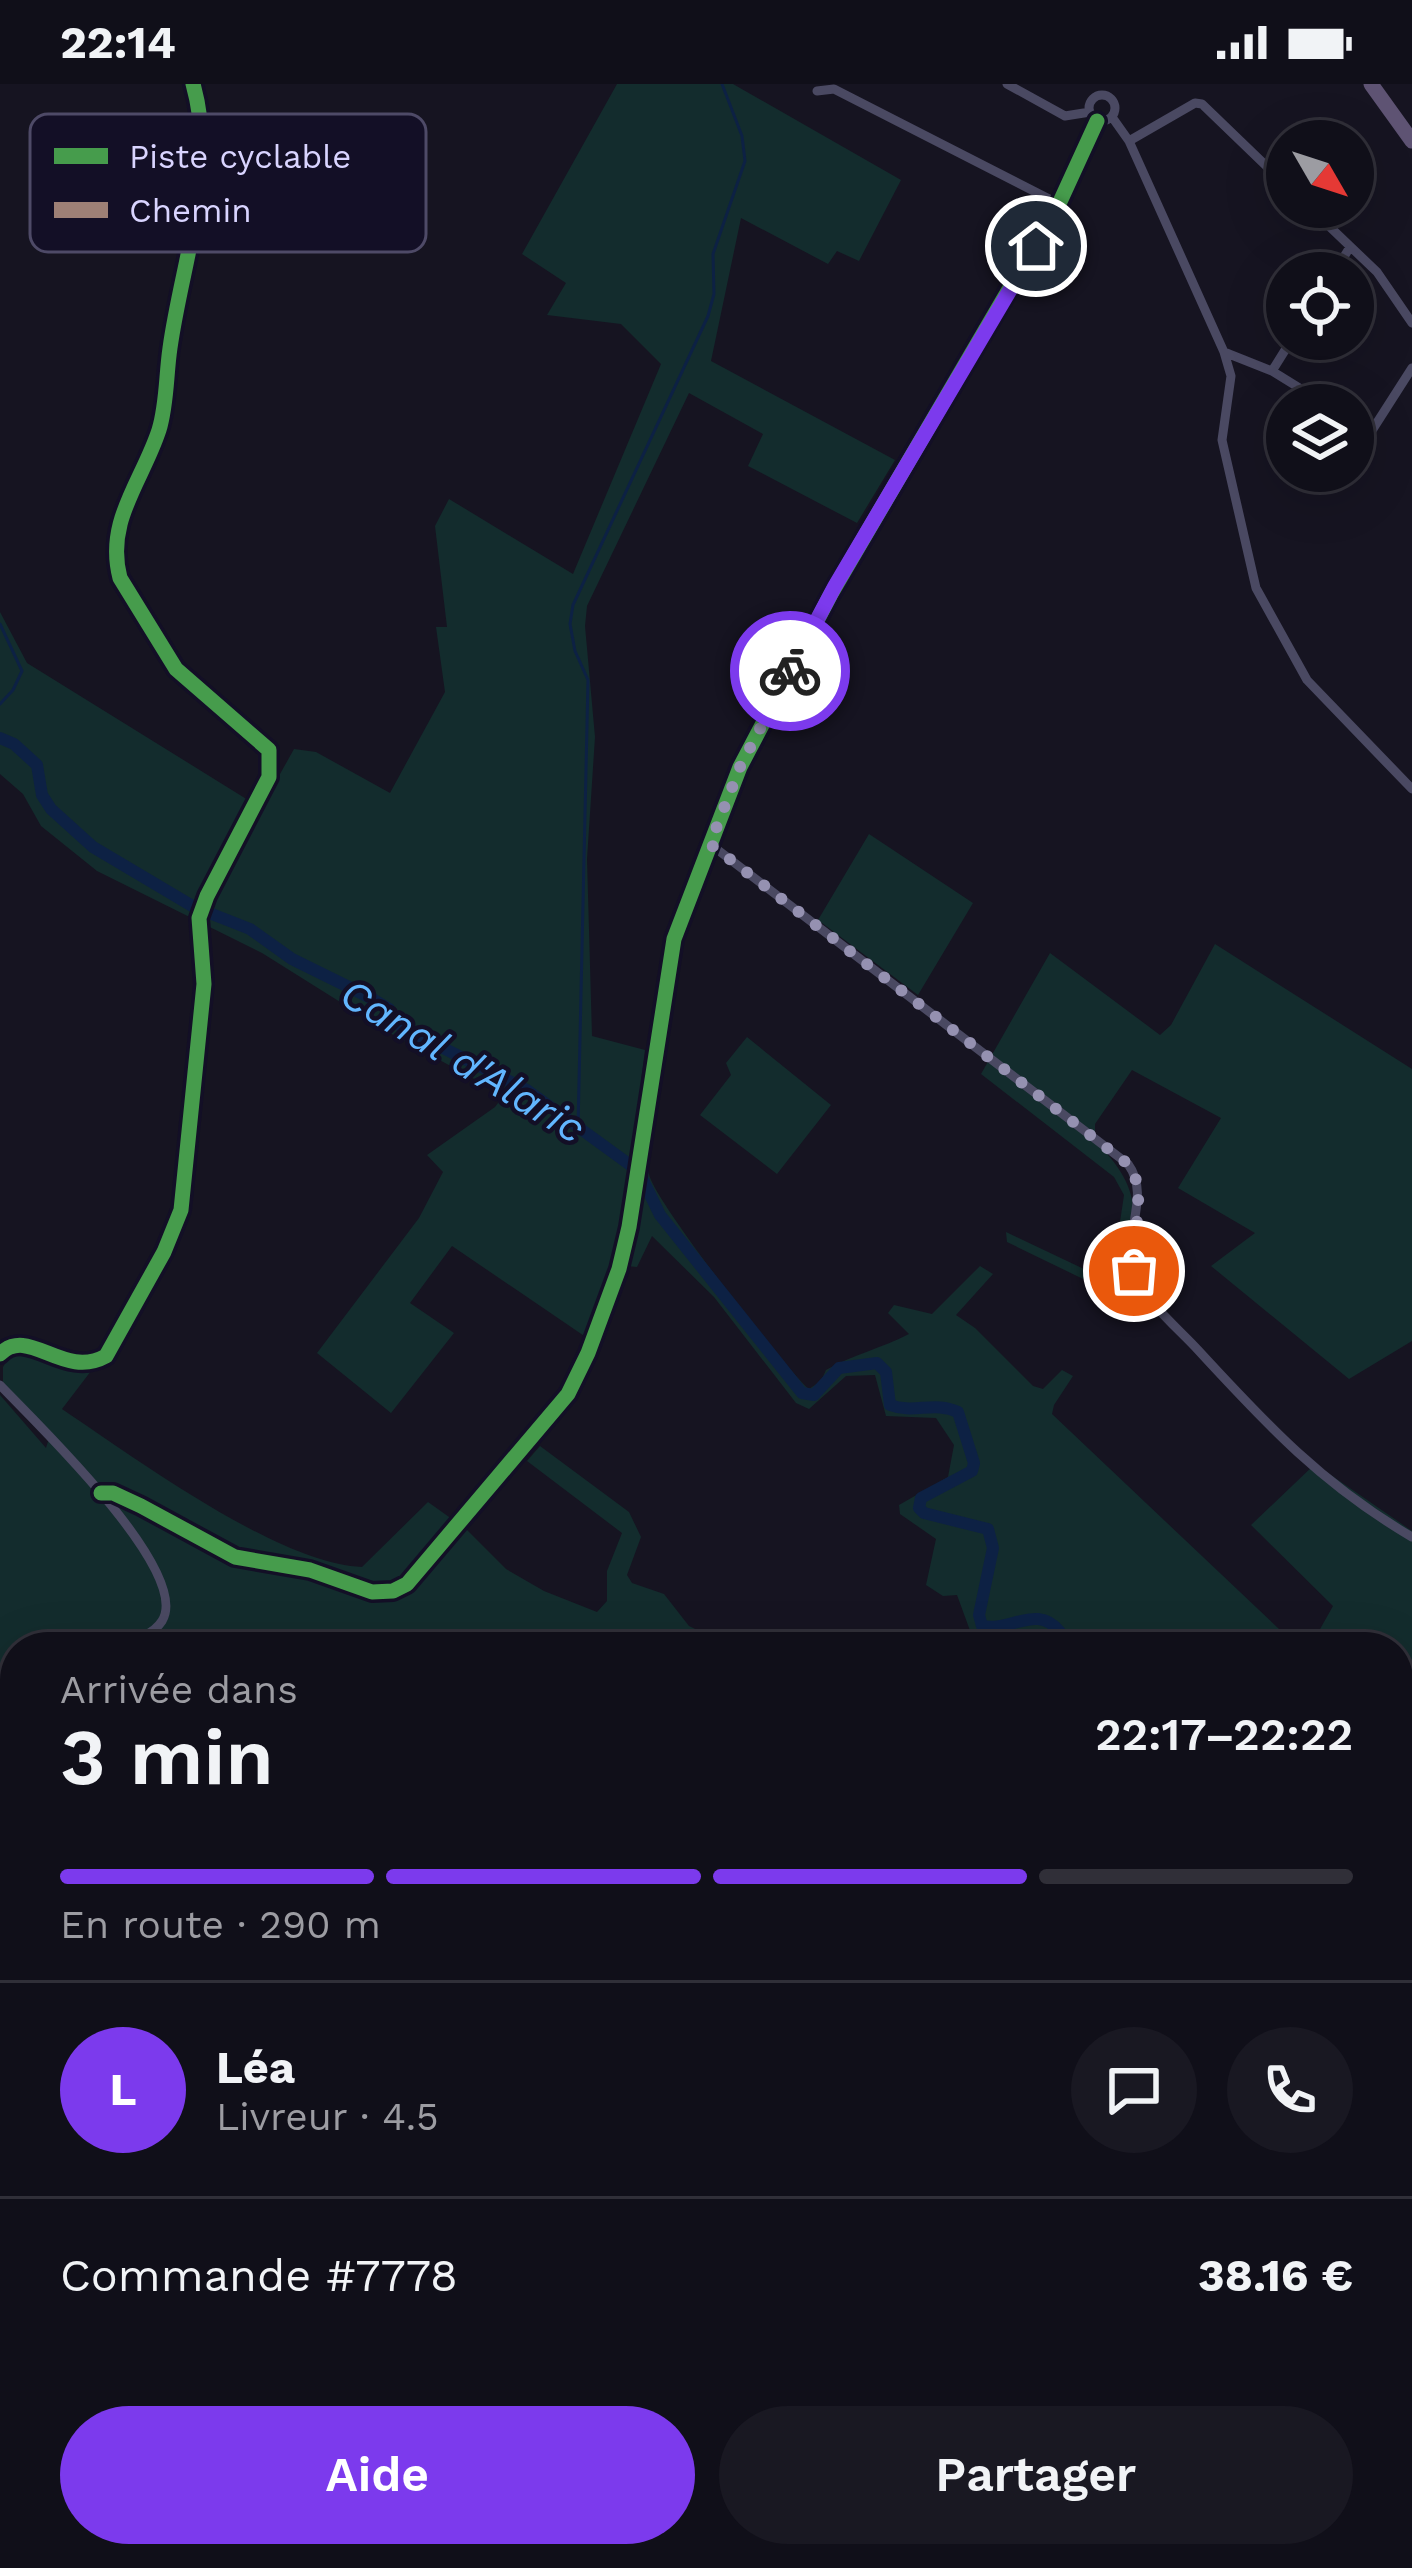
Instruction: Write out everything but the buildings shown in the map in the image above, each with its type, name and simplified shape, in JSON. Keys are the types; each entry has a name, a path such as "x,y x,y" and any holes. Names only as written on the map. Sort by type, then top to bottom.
{"main road":[{"path":"1371,84 1412,141"}],"street":[{"path":"193,84 199,114"},
{"path":"849,97 855,84"},
{"path":"1006,84 1065,116 1112,117"},
{"path":"818,91 834,89 1059,205"},
{"path":"101,1493 113,1493 142,1506 235,1557 310,1570 372,1592 393,1591 407,1584 568,1394 619,1268 674,939 740,767 835,586 1059,205 1099,90 1114,102 1112,117 1130,141 1224,352 1231,376 1222,440 1256,588 1307,680 1412,789"},
{"path":"1130,141 1202,104 1266,166"},
{"path":"1331,228 1377,272 1412,323"},
{"path":"1347,252 1350,247"},
{"path":"0,1354 20,1344 78,1365 106,1356 173,1233 188,1163 204,984 199,919 206,896 269,777 269,750 176,670 120,578 114,542 159,429 188,252"},
{"path":"1224,352 1293,384"},
{"path":"1272,371 1279,360"},
{"path":"1374,427 1412,368"},
{"path":"710,844 1128,1164 1139,1186 1134,1271 1159,1309 1272,1432 1327,1480 1412,1537"},
{"path":"0,1385 101,1493 160,1576 166,1614 153,1632"}],"green space":[{"path":"617,84 733,84 901,180 859,261 837,251 828,264 741,218 711,361 895,460 857,523 748,466 763,434 689,393 587,606 595,737 587,859 592,1036 645,1050 641,1081 657,1090 648,1165 656,1189 722,1283 809,1389 821,1381 826,1370 909,1334 888,1313 894,1305 932,1314 980,1266 993,1274 956,1315 1033,1386 1043,1389 1062,1370 1073,1376 1052,1414 1282,1632 971,1632 957,1595 943,1596 926,1585 936,1539 900,1514 899,1505 948,1477 954,1445 936,1418 886,1416 875,1375 846,1376 809,1409 796,1403 714,1297 652,1236 637,1267 627,1266 596,1344 452,1246 410,1303 454,1333 391,1413 317,1353 419,1218 443,1172 427,1155 495,1107 504,1095 388,1032 262,953 97,871 41,826 23,794 0,774 0,612 27,663 261,808 294,749 316,752 390,793 445,692 436,627 447,627 435,526 449,499 573,574 661,364 621,324 547,315 566,283 522,254"},
{"path":"869,834 973,903 918,995 818,920"},
{"path":"1215,944 1412,1069 1412,1341 1349,1379 1211,1266 1255,1233 1178,1188 1221,1118 1132,1070 1095,1124 1095,1141 1123,1176 1133,1207 1127,1285 1116,1295 1007,1242 1006,1232 1105,1279 1112,1276 1124,1195 1114,1177 981,1074 1050,953 1160,1035 1171,1025"},
{"path":"747,1037 831,1105 777,1174 700,1115 731,1075 726,1063"},
{"path":"24,1352 91,1371 62,1409 207,1505 290,1548 328,1562 362,1567 428,1502 466,1529 506,1569 544,1591 597,1612 607,1601 607,1571 622,1533 527,1461 540,1446 629,1512 641,1537 627,1575 632,1583 664,1594 689,1626 701,1632 0,1632 0,1395 46,1448 50,1435 3,1382 9,1357"},
{"path":"1315,1464 1412,1531 1412,1632 1318,1632 1333,1606 1251,1525"}],"waterway":[{"path":"578,1128 588,680 570,624 573,605 708,316 714,294 713,254 745,161 742,136 722,84"},
{"path":"0,624 22,671 0,704"},
{"name":"Canal d'Alaric","path":"0,738 37,765 42,795 51,809 93,847 194,907 250,929 292,959 369,997 389,1009 396,1023 407,1030 527,1090 633,1167 660,1215 802,1393 814,1395 839,1368 877,1363 886,1372 890,1405 958,1412 974,1463 972,1471 921,1498 919,1508 988,1529 993,1548 979,1615 982,1626 1033,1619 1060,1632"}],"cycle path":[{"path":"193,84 199,114"},
{"path":"101,1493 113,1493 141,1506 235,1557 310,1570 372,1592 393,1591 407,1584 568,1394 619,1269 629,1227 674,939 740,767 831,594 1059,204 1097,121"},
{"path":"0,1354 23,1345 75,1362 106,1356 164,1252 181,1210 204,984 199,918 269,777 269,750 176,669 120,578 117,538 162,420 188,252"}],"way so far":[{"path":"790,671 740,767 710,844 1128,1164 1139,1186 1134,1271"}],"route":[{"path":"790,671 835,586 1036,246"}]}
